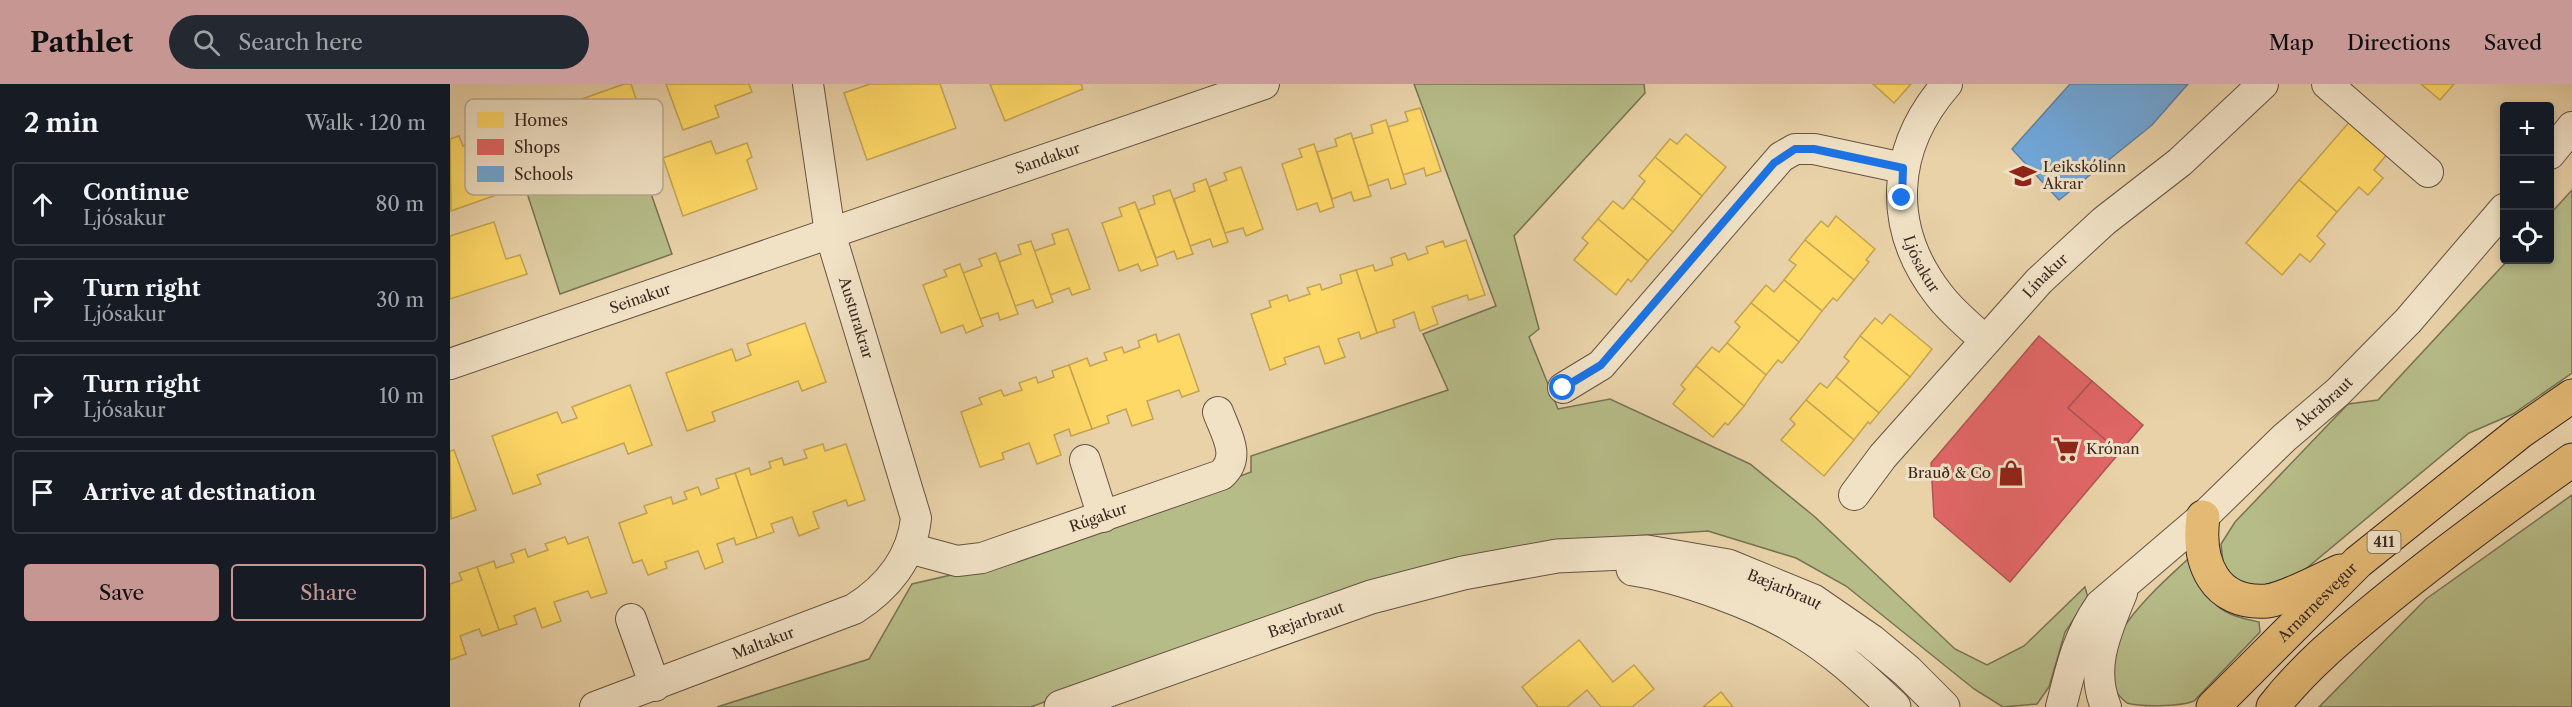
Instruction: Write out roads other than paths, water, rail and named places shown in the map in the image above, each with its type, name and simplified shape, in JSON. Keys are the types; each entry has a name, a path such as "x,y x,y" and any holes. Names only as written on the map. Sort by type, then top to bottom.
{"main road":[{"name":"Arnarnesvegur","path":"2213,707 2358,562 2520,432 2572,396"},
{"path":"2272,707 2341,637 2428,566 2572,460"},
{"path":"2204,516 2200,536 2206,564 2223,590 2239,599 2268,601 2358,562"}],"street":[{"name":"Austurakrar","path":"808,84 830,233 916,518 909,548"},
{"name":"Sandakur","path":"830,233 1264,84"},
{"name":"Ljósakur","path":"1947,84 1920,121 1903,168 1901,186 1904,218 1917,260 1940,296 1985,340"},
{"name":"Línakur","path":"1854,495 1883,456 1985,340 2071,249 2180,162 2263,84"},
{"path":"2327,84 2428,172"},
{"path":"2554,149 2572,127"},
{"path":"1563,388 1601,365 1781,157 1795,149 1814,149 1903,168"},
{"name":"Akrabraut","path":"2061,707 2077,645 2088,622 2100,605 2204,516 2284,438 2338,392 2408,321 2503,210"},
{"name":"Seinakur","path":"450,364 830,233"},
{"name":"Rúgakur","path":"909,548 957,561 982,558 1213,478 1227,470 1233,455 1218,412"},
{"path":"1085,460 1103,517"},
{"name":"Maltakur","path":"595,707 656,686 854,609 885,585 909,548"},
{"name":"Bæjarbraut","path":"1061,707 1371,597 1463,573 1557,556 1647,552 1728,566 1813,601 1871,641 1907,671 1943,707"},
{"name":"Bæjarbraut","path":"1557,556 1639,570 1717,593 1773,615 1828,650 1894,707"},
{"name":"Akrabraut","path":"2106,707 2100,686 2099,660 2127,582"},
{"path":"631,619 656,686"}],"place":[{"name":"Leikskólinn Akrar","path":"2023,176"},
{"name":"Krónan","path":"2066,449"},
{"name":"Brauð & Co","path":"2011,473"}]}
